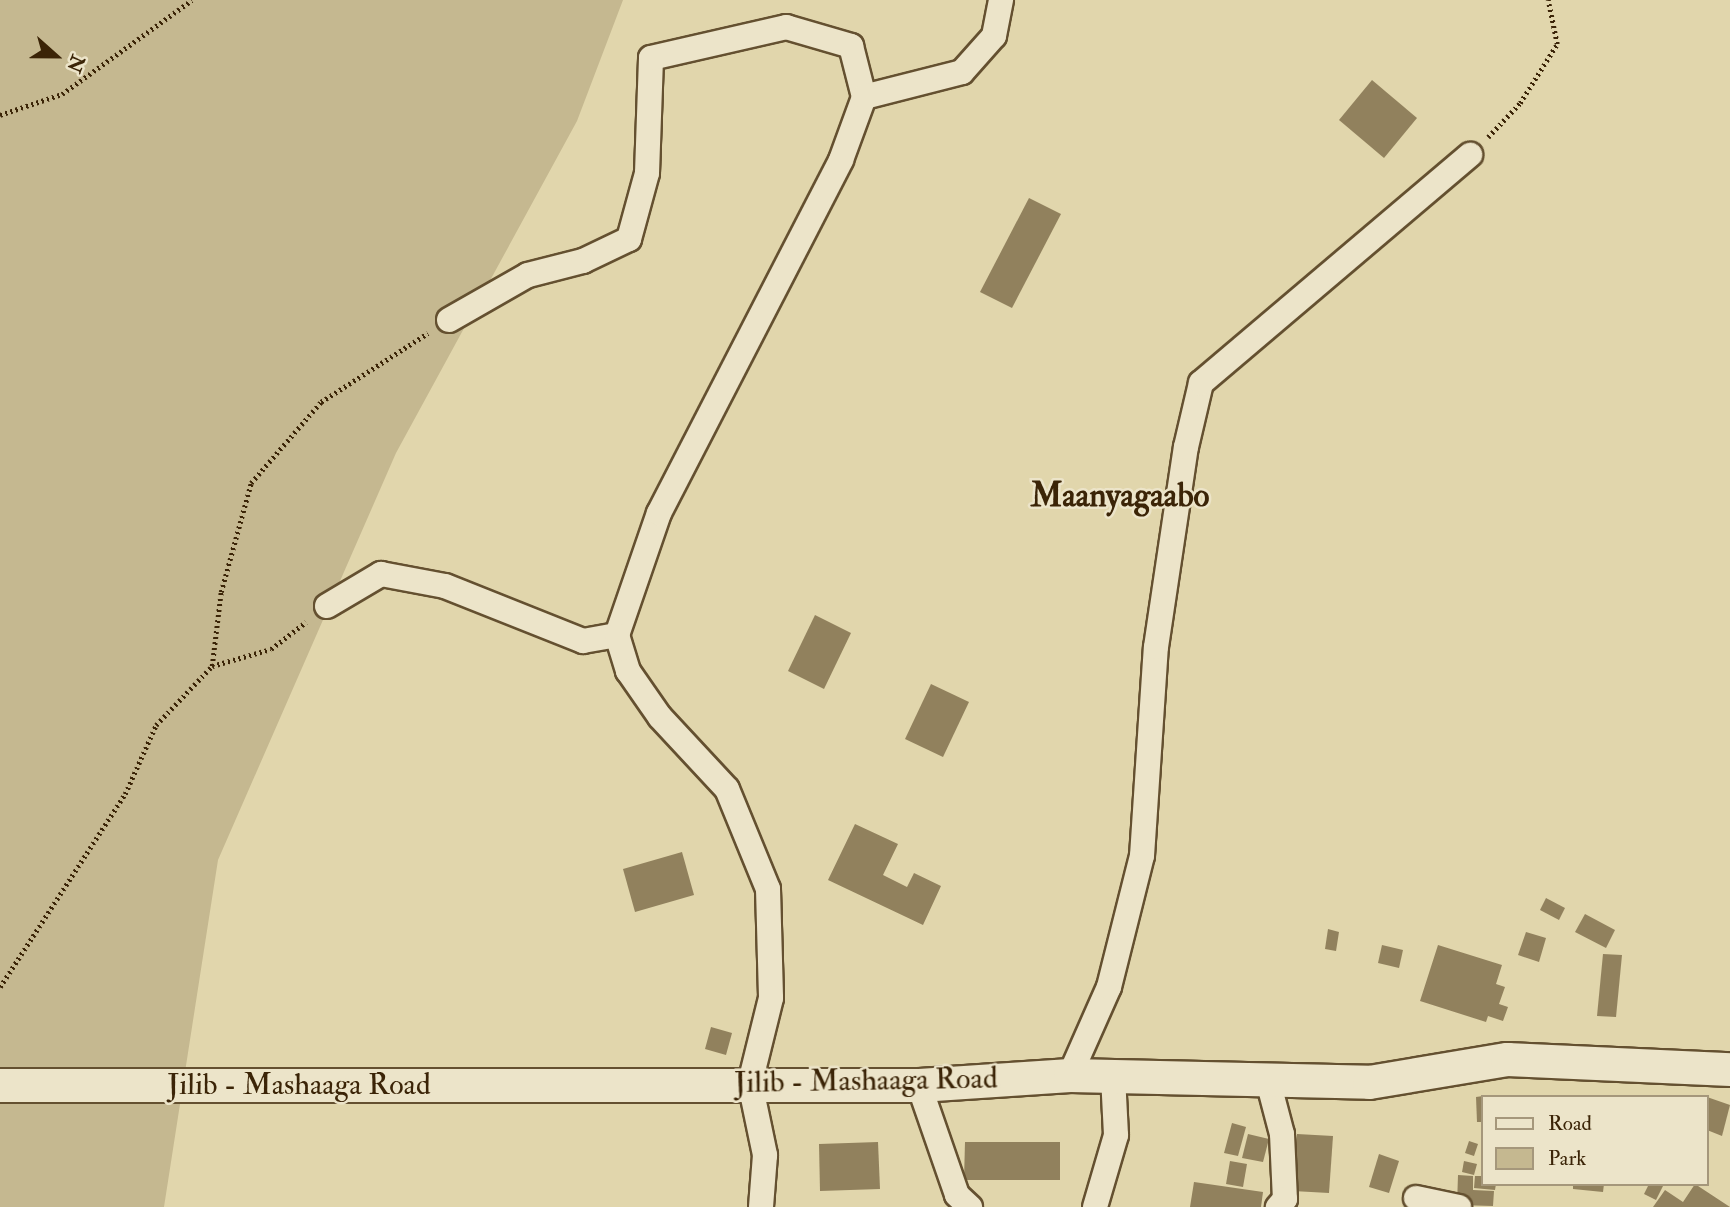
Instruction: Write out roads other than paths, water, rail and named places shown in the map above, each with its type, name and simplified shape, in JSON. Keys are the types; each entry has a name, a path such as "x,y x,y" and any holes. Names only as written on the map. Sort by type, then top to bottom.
{"main road":[{"name":"Jilib - Mashaaga Road","path":"0,1085 919,1084 1070,1075 1267,1077 1369,1082 1507,1059 1730,1069"}],"street":[{"path":"864,97 962,72 994,36 1001,0"},
{"path":"449,320 528,275 583,261 629,239 647,173 650,58 786,27 851,47 864,97 841,160 659,513 617,635 628,671 660,717 727,789 768,889 771,998 750,1083 765,1155 761,1207"},
{"path":"1070,1075 1109,987 1142,856 1156,647 1186,447 1201,383 1470,155"},
{"path":"327,606 381,574 445,586 583,641 617,635"},
{"path":"1095,1207 1116,1135 1113,1076"},
{"path":"1267,1077 1282,1135 1285,1199 1278,1207"},
{"path":"919,1084 957,1195 970,1207"},
{"path":"1416,1198 1459,1207"}],"district":[{"name":"Maanyagaabo","path":"1120,496"}]}
